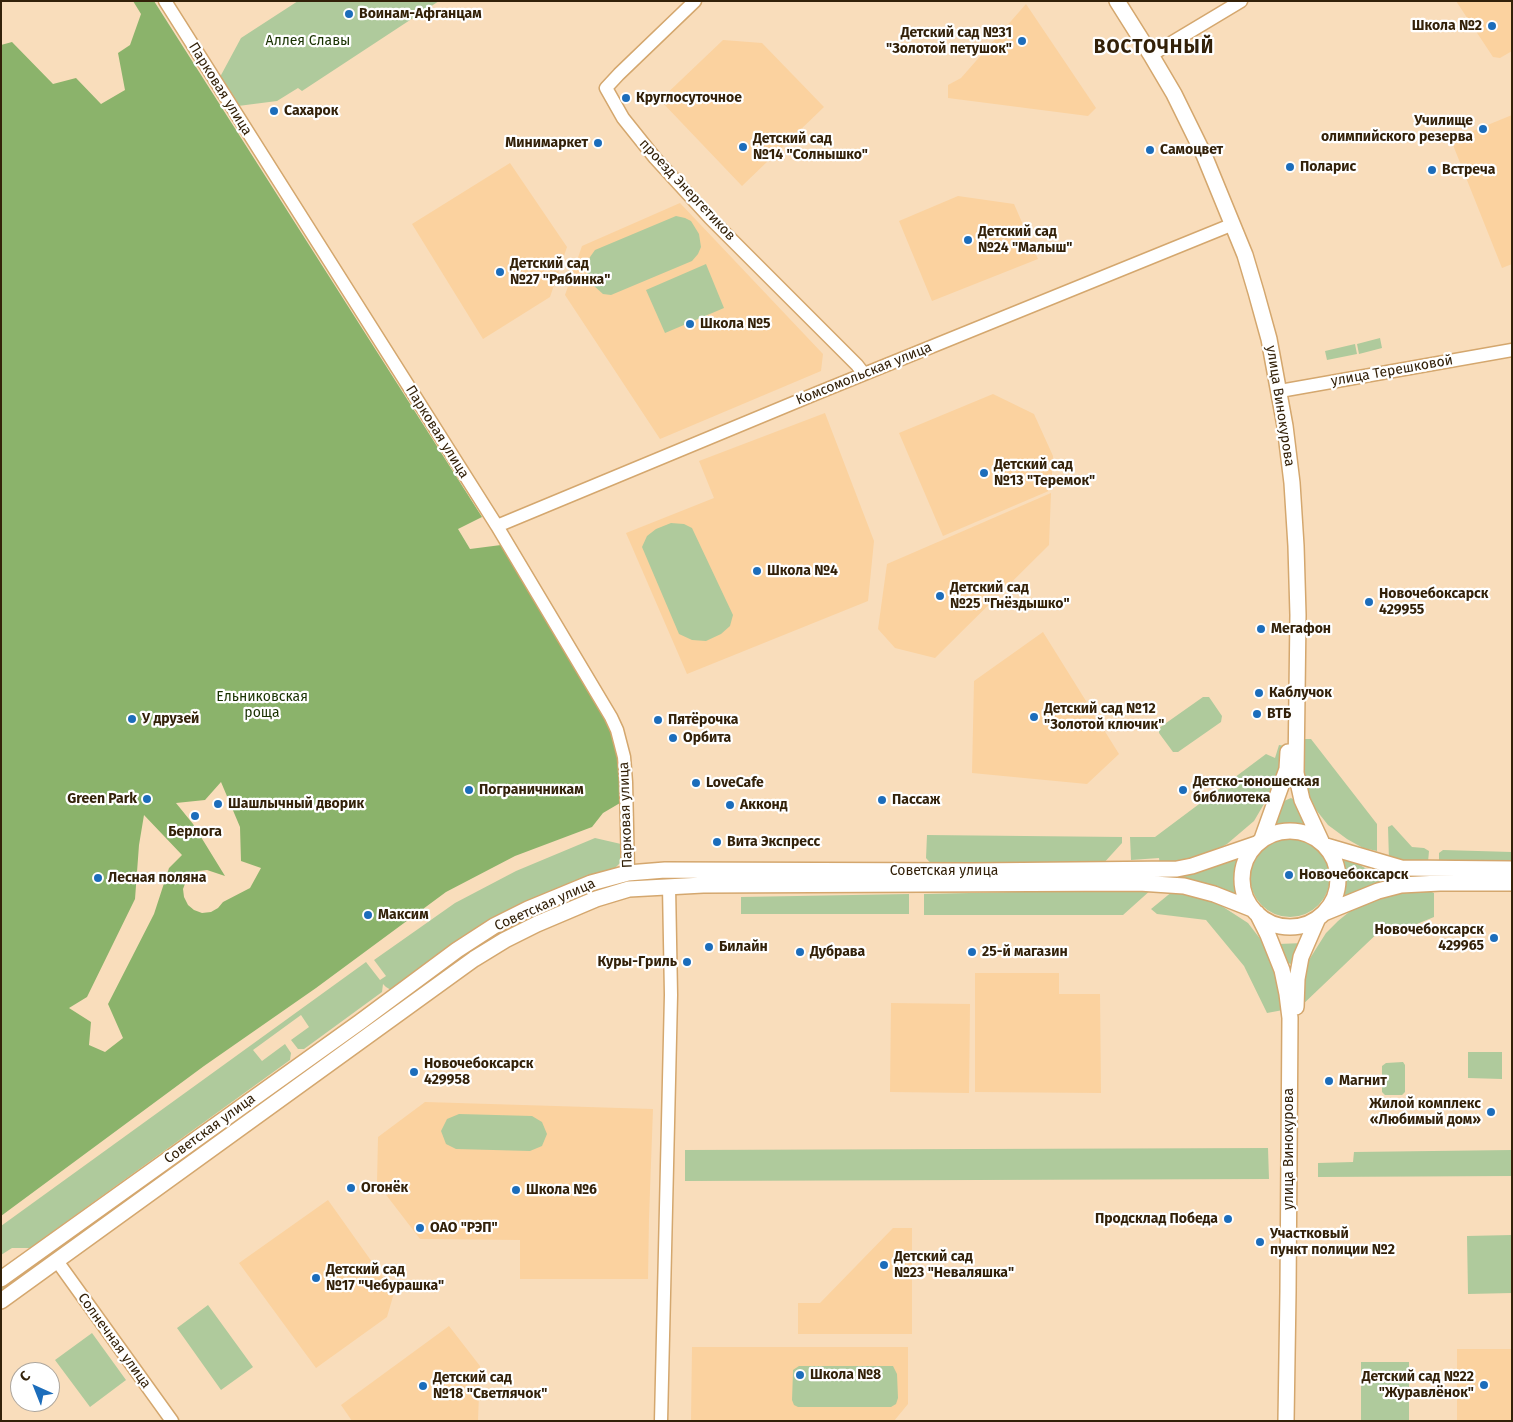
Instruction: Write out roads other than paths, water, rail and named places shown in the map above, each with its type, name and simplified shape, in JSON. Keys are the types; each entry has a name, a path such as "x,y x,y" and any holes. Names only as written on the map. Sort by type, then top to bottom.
{"main road":[{"name":"улица Винокурова","path":"1106,1 1174,94 1201,147 1256,292 1292,483 1297,595 1296,773 1302,800 1323,844"},
{"name":"улица Винокурова","path":"1117,1 1148,57"},
{"name":"улица Винокурова","path":"1259,842 1287,769 1288,653 1282,427"},
{"path":"1512,869 1401,868 1323,844 1308,834 1292,830 1272,834 1259,842 1249,854 1242,873 1244,892 1255,911 1269,922 1283,926 1301,926 1378,891 1401,885 1512,883"},
{"name":"Советская улица","path":"1,1279 360,1022 457,950 494,926 560,895 591,883 628,872 674,870 970,871 1177,869 1192,866 1259,842"},
{"path":"1321,916 1331,905 1336,895 1338,884 1337,865 1323,844"},
{"name":"Парковая улица","path":"628,872 629,889"},
{"name":"Советская улица","path":"1,1301 474,959 505,940 596,898 629,889 703,884 1172,884 1200,890 1255,911"},
{"name":"улица Винокурова","path":"1255,911 1282,970 1289,1010 1294,1421"},
{"name":"улица Винокурова","path":"1286,1421 1292,1292 1297,978 1301,957 1321,916"},
{"path":"47,1246 57,1261"}],"street":[{"name":"Парковая улица","path":"165,1 497,526 604,704 617,730 624,757 628,872"},
{"name":"проезд Энергетиков","path":"694,1 618,74 606,88 623,118 655,158 710,218 864,374"},
{"path":"1148,57 1241,1"},
{"name":"Комсомольская улица","path":"497,526 1230,225"},
{"name":"улица Терешковой","path":"1276,392 1512,350"},
{"path":"661,1421 671,1007 669,886"},
{"name":"Солнечная улица","path":"57,1261 172,1421"}],"place":[{"name":"Воинам-Афганцам","path":"349,14"},
{"name":"Школа №2","path":"1492,26"},
{"name":"Детский сад №31 \"Золотой петушок\"","path":"1022,41"},
{"name":"Круглосуточное","path":"626,98"},
{"name":"Сахарок","path":"274,111"},
{"name":"Училище олимпийского резерва","path":"1483,129"},
{"name":"Минимаркет","path":"598,143"},
{"name":"Детский сад №14 \"Солнышко\"","path":"743,147"},
{"name":"Самоцвет","path":"1150,150"},
{"name":"Поларис","path":"1290,167"},
{"name":"Встреча","path":"1432,170"},
{"name":"Детский сад №24 \"Малыш\"","path":"968,240"},
{"name":"Детский сад №27 \"Рябинка\"","path":"500,272"},
{"name":"Школа №5","path":"690,324"},
{"name":"Детский сад №13 \"Теремок\"","path":"984,473"},
{"name":"Школа №4","path":"757,571"},
{"name":"Детский сад №25 \"Гнёздышко\"","path":"940,596"},
{"name":"Новочебоксарск 429955","path":"1369,602"},
{"name":"Мегафон","path":"1261,629"},
{"name":"Каблучок","path":"1259,693"},
{"name":"ВТБ","path":"1257,714"},
{"name":"Детский сад №12 \"Золотой ключик\"","path":"1034,717"},
{"name":"У друзей","path":"132,719"},
{"name":"Пятёрочка","path":"658,720"},
{"name":"Орбита","path":"673,738"},
{"name":"LoveCafe","path":"696,783"},
{"name":"Пограничникам","path":"469,790"},
{"name":"Детско-юношеская библиотека","path":"1183,790"},
{"name":"Green Park","path":"147,799"},
{"name":"Пассаж","path":"882,800"},
{"name":"Шашлычный дворик","path":"218,804"},
{"name":"Акконд","path":"730,805"},
{"name":"Берлога","path":"195,816"},
{"name":"Вита Экспресс","path":"717,842"},
{"name":"Новочебоксарск","path":"1289,875"},
{"name":"Лесная поляна","path":"98,878"},
{"name":"Максим","path":"368,915"},
{"name":"Новочебоксарск 429965","path":"1494,938"},
{"name":"Билайн","path":"709,947"},
{"name":"Дубрава","path":"800,952"},
{"name":"25-й магазин","path":"972,952"},
{"name":"Куры-Гриль","path":"687,962"},
{"name":"Новочебоксарск 429958","path":"414,1072"},
{"name":"Магнит","path":"1329,1081"},
{"name":"Жилой комплекс «Любимый дом»","path":"1491,1112"},
{"name":"Огонёк","path":"351,1188"},
{"name":"Школа №6","path":"516,1190"},
{"name":"Продсклад Победа","path":"1228,1219"},
{"name":"ОАО \"РЭП\"","path":"420,1228"},
{"name":"Участковый пункт полиции №2","path":"1260,1242"},
{"name":"Детский сад №23 \"Неваляшка\"","path":"884,1265"},
{"name":"Детский сад №17 \"Чебурашка\"","path":"316,1278"},
{"name":"Школа №8","path":"800,1375"},
{"name":"Детский сад №22 \"Журавлёнок\"","path":"1484,1385"},
{"name":"Детский сад №18 \"Светлячок\"","path":"423,1386"}],"district":[{"name":"ВОСТОЧНЫЙ","path":"1154,48"}],"park label":[{"name":"Аллея Славы","path":"308,41"},
{"name":"Ельниковская роща","path":"262,706"}]}
